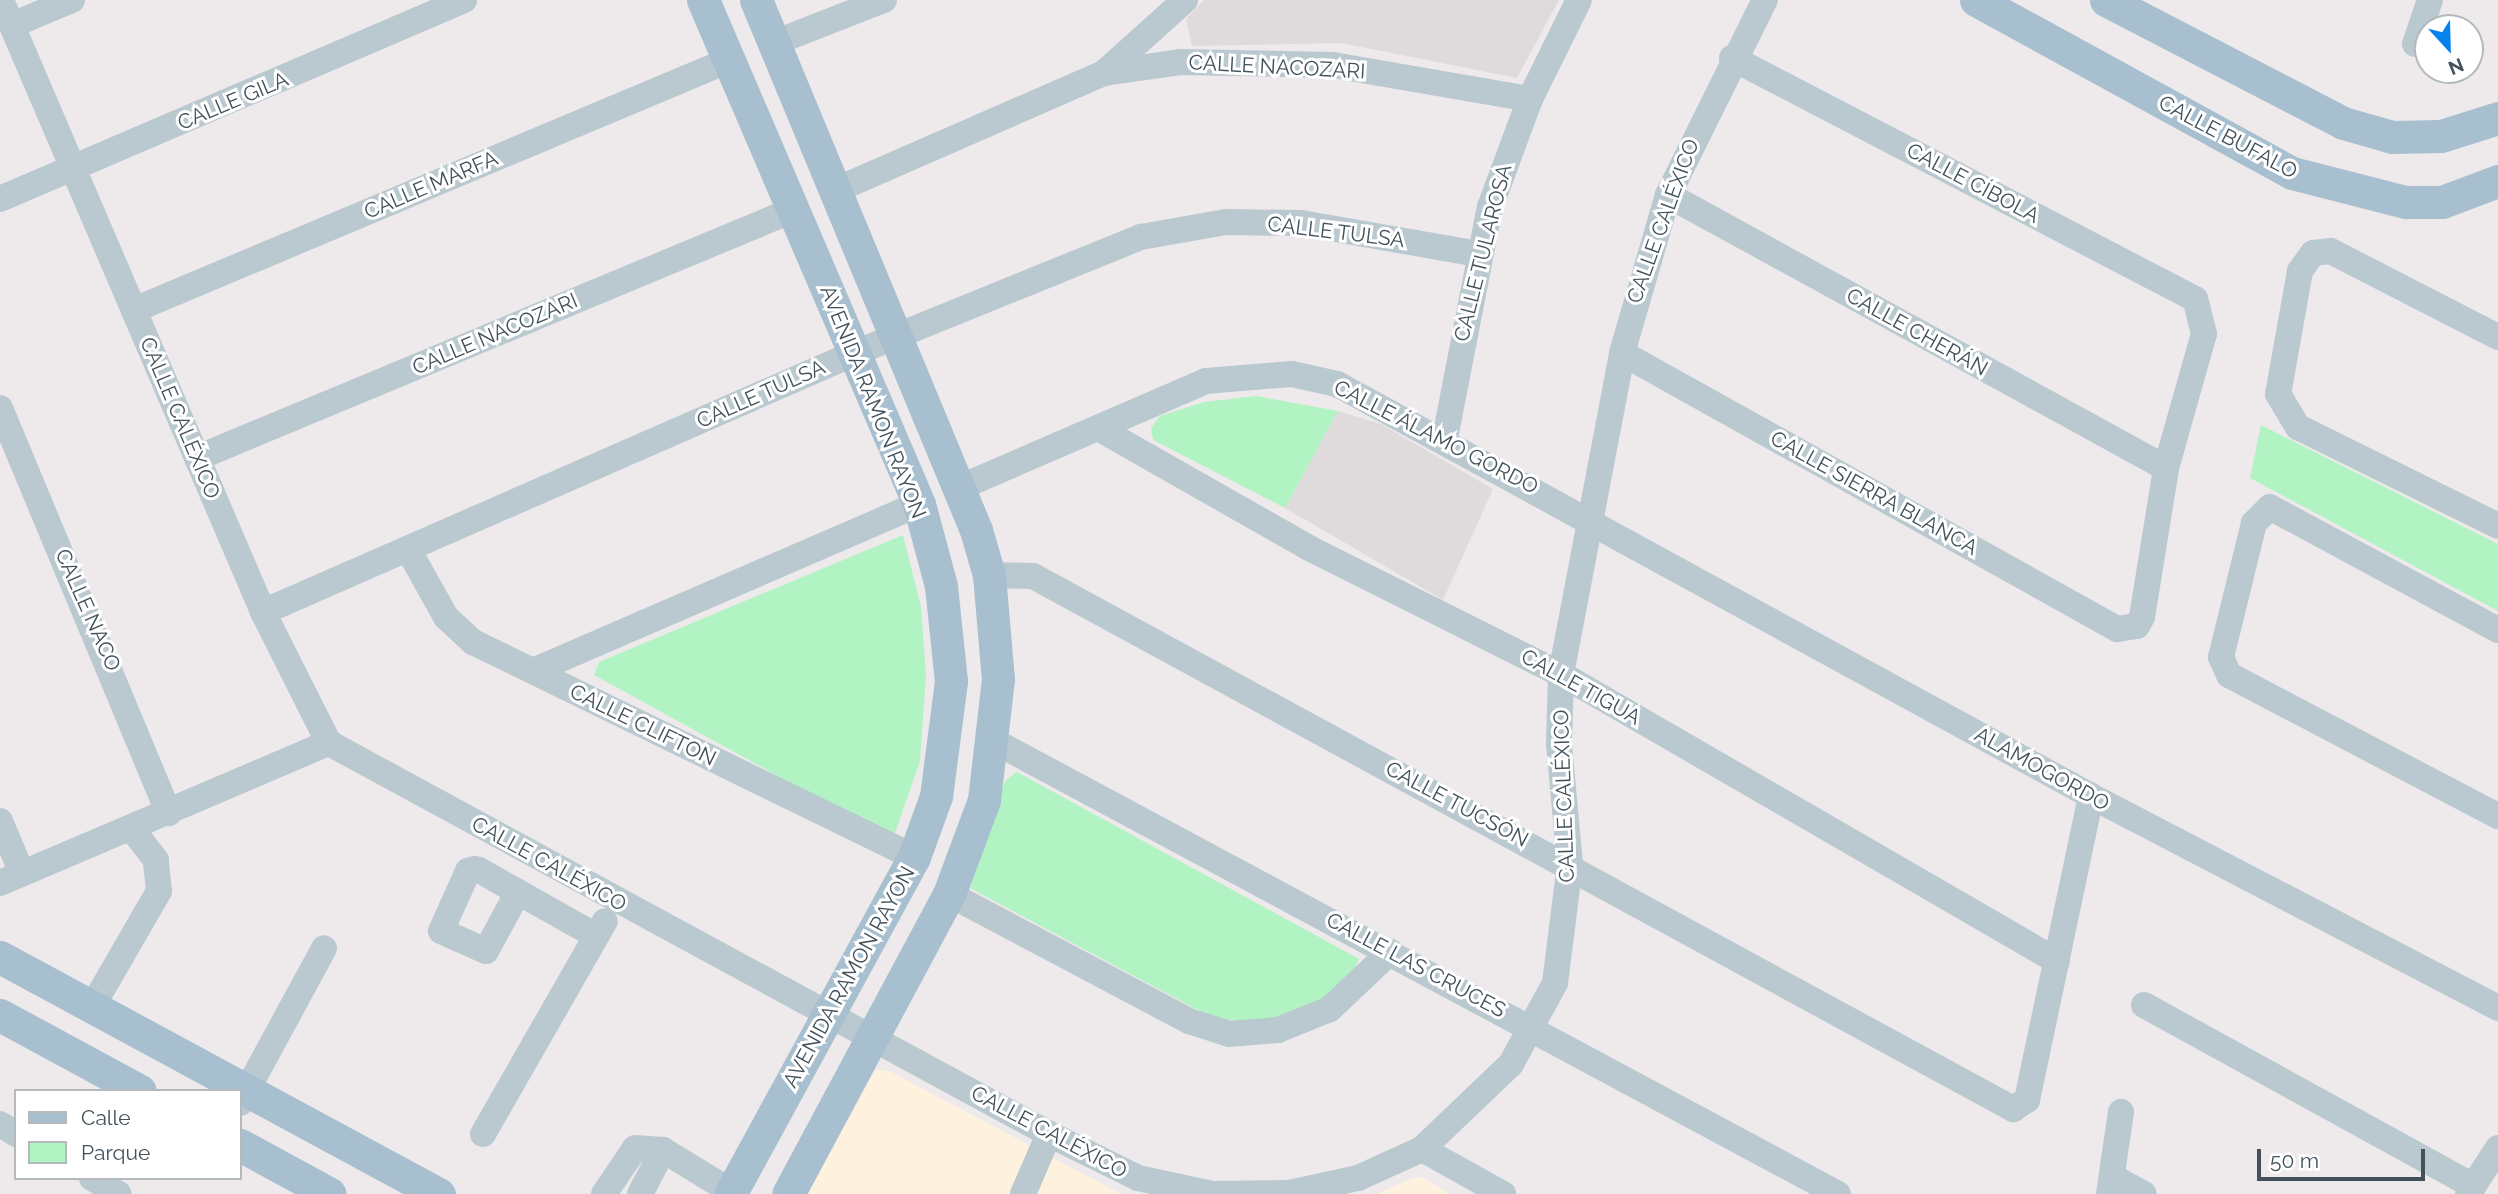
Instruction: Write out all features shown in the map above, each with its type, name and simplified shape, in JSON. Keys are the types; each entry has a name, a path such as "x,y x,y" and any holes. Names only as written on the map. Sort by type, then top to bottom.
{"main road":[{"name":"AVENIDA RAMON RAYON","path":"703,0 919,504 941,586 951,681 936,796 914,857 732,1193"},
{"path":"756,0 961,487 989,576 998,679 984,800 949,894 875,1039 788,1194"},
{"name":"CALLE BUFALO","path":"1976,0 2292,173 2406,202 2442,202 2498,181"},
{"path":"2106,0 2343,123 2392,137 2441,136 2498,118"},
{"path":"0,957 92,1007 230,1089"},
{"path":"0,1015 135,1089"},
{"path":"243,1097 439,1194"},
{"path":"242,1146 330,1194"}],"street":[{"name":"CALLE CALÉXICO","path":"1,0 263,612 329,743 616,902 1049,1134 1138,1178 1212,1194 1289,1193 1358,1178 1422,1149 1511,1064 1555,983 1570,865 1560,766 1561,674 1622,353 1668,195 1732,58 1765,0"},
{"path":"12,26 72,0"},
{"name":"CALLE GILA","path":"0,199 74,170 464,0"},
{"path":"774,43 884,0"},
{"path":"1104,73 1185,0"},
{"name":"CALLE TULAROSA","path":"1445,438 1479,254 1530,99 1579,0"},
{"name":"CALLE CÍBOLA","path":"1732,58 2195,299 2204,318 2166,468"},
{"name":"CALLE MARFA","path":"134,310 729,61"},
{"name":"CALLE NACOZARI","path":"836,190 1104,73 1180,62 1333,65 1530,99"},
{"name":"CALLE CHERÁN","path":"1668,195 2166,468"},
{"name":"CALLE NACOZARI","path":"197,458 793,210"},
{"name":"CALLE TULSA","path":"263,612 409,551 855,353 1140,237 1226,222 1301,223 1479,254"},
{"path":"2498,337 2331,251 2313,253 2300,271 2278,394 2287,416 2298,427 2498,526"},
{"name":"CALLE SIERRA BLANCA","path":"1622,353 2126,631 2142,617 2166,468"},
{"name":"CALLE ÁLAMO GORDO","path":"961,487 1206,382 1292,374 1337,384 1445,438 1592,518"},
{"name":"CALLE NACO","path":"0,408 169,813"},
{"name":"CALLE TIGUA","path":"1098,428 1309,548 1561,674 2056,961"},
{"path":"533,671 919,504"},
{"path":"2498,629 2283,510 2260,511 2221,657 2229,675 2498,816"},
{"name":"ALAMOGORDO","path":"1592,518 2091,796 2498,1008"},
{"name":"CALLE CLIFTON","path":"409,551 463,634 533,671 914,857"},
{"name":"CALLE TUCSÓN","path":"989,576 1034,576 1570,865 2003,1106 2022,1107 2027,1100 2056,961"},
{"name":"CALLE LAS CRUCES","path":"992,740 1534,1026 1838,1194"},
{"path":"0,821 11,878 133,831 329,743"},
{"path":"2056,961 2091,796"},
{"path":"92,1007 159,891 156,860 133,831"},
{"path":"518,892 596,936"},
{"path":"949,894 1189,1021 1229,1034 1278,1030 1330,1009 1390,952"},
{"path":"483,1134 616,902"},
{"path":"243,1097 324,948"},
{"path":"2144,1005 2471,1190 2498,1149"},
{"path":"2121,1112 2111,1185 2144,1194"},
{"path":"1023,1194 1049,1134"},
{"path":"604,1194 635,1148 663,1150 732,1193"},
{"path":"1422,1149 1492,1191"},
{"path":"640,1194 663,1150"},
{"path":"95,1180 119,1194"}],"shaded area":[{"path":"1204,0 1559,0 1517,78 1341,43 1192,46 1186,19"},
{"path":"1338,411 1381,424 1493,489 1443,600 1285,508"},
{"path":"876,1069 891,1072 1121,1194 808,1194"},
{"path":"1422,1177 1450,1194 1377,1194 1413,1178"}],"green space":[{"path":"1256,396 1338,411 1285,508 1153,440 1151,428 1160,416 1204,402"},
{"path":"2261,425 2498,544 2498,611 2250,478"},
{"path":"903,535 921,607 926,675 920,761 893,839 594,675 599,662"},
{"path":"1017,772 1359,959 1347,984 1313,1007 1279,1018 1245,1023 1209,1016 970,888 1005,781"}]}
